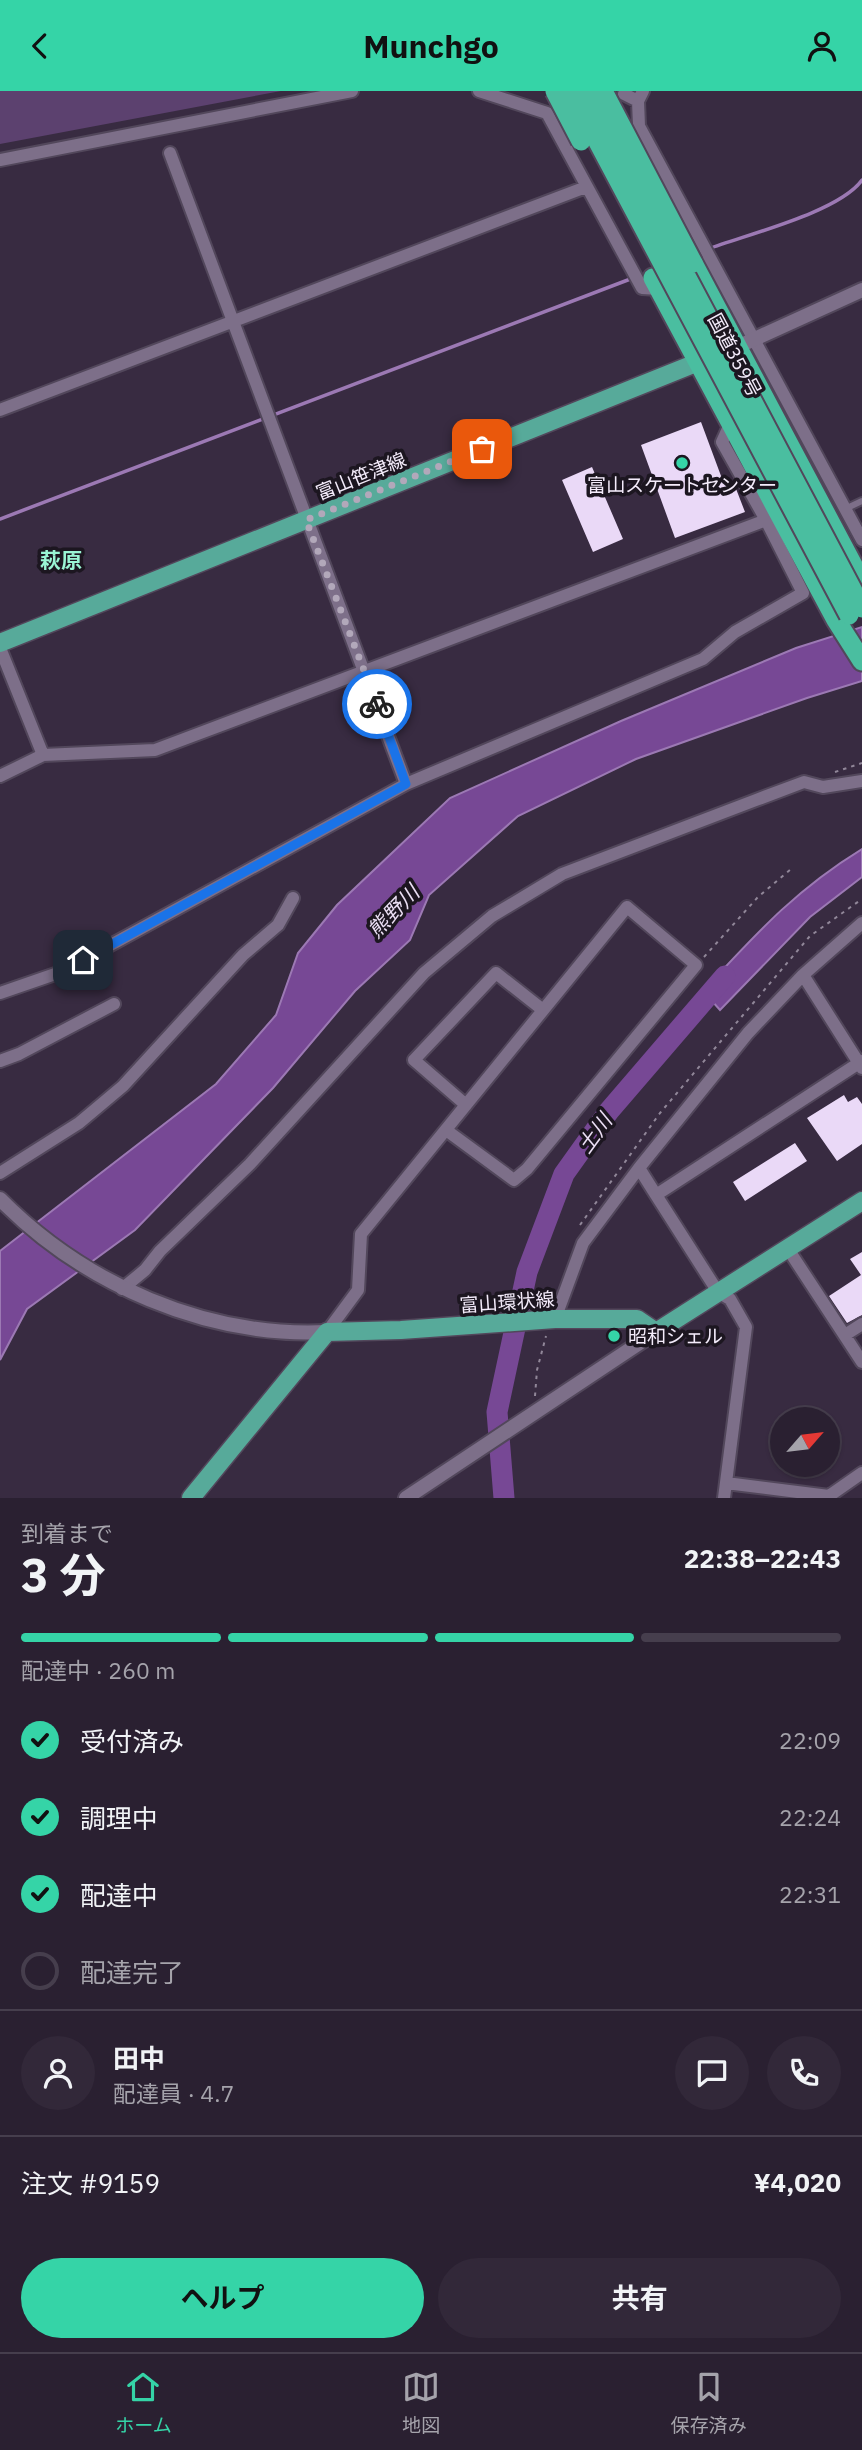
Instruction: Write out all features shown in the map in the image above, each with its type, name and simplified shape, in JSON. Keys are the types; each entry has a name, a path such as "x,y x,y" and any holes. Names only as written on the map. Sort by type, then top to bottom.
{"highway":[{"path":"555,91 836,619 862,661"},
{"name":"国道359号","path":"571,91 862,639"},
{"name":"国道359号","path":"588,91 862,608"},
{"path":"603,91 693,263 745,343 862,582"}],"main road":[{"name":"富山笹津線","path":"0,645 745,343"},
{"path":"656,1332 862,1201"},
{"name":"富山環状線","path":"327,1332 551,1320 637,1319 656,1332"},
{"path":"191,1498 327,1332"}],"street":[{"path":"0,160 352,91"},
{"path":"479,91 547,113 642,288 656,283"},
{"path":"624,94 640,96 639,126 745,343 862,540"},
{"path":"170,153 406,784"},
{"path":"0,410 586,187"},
{"path":"745,343 862,290"},
{"path":"0,993 61,972 406,784 703,659 735,632 803,593 722,442 731,422"},
{"path":"0,776 43,755 155,750 766,520"},
{"path":"0,645 43,755"},
{"path":"118,1287 145,1270 160,1251 250,1164 424,973 492,916 562,874 804,782 823,786 862,781"},
{"path":"0,1173 79,1123 123,1086 243,955 278,925 293,898"},
{"path":"0,1199 42,1238 118,1287 225,1322 262,1328 327,1332 358,1290 361,1234 627,907 696,965 527,1169 513,1180 446,1130"},
{"path":"551,1320 583,1243 712,1074 803,975 862,923"},
{"path":"466,1105 414,1060 496,973 543,1010"},
{"path":"656,1195 861,1064 803,975"},
{"path":"0,1061 19,1054 114,1004"},
{"path":"639,1168 718,1292 730,1299 746,1327 724,1498"},
{"path":"788,1249 862,1361"},
{"path":"845,1335 862,1324"},
{"path":"406,1498 656,1332"},
{"path":"726,1483 830,1497 862,1473"}],"lane":[{"path":"845,509 862,501"}],"path":[{"path":"696,965 758,897 791,869"}],"shaded area":[{"path":"0,91 281,91 0,144"}],"water":[{"name":"熊野川","path":"862,627 862,681 636,759 518,816 429,895 410,940 355,991 273,1088 135,1230 27,1309 0,1360 0,1251 216,1084 276,1015 298,953 337,905 450,798 621,721 796,648"},
{"path":"862,849 862,877 810,917 720,1010 703,991 796,897"}],"building":[{"name":"富山スケートセンター","path":"701,422 724,484 733,481 745,512 675,538 641,445"},
{"path":"592,467 623,539 593,552 562,480"},
{"path":"844,1095 848,1102 857,1097 862,1104 862,1144 837,1161 807,1118"},
{"path":"795,1143 807,1161 745,1201 733,1182"},
{"path":"862,1252 862,1315 847,1323 829,1296 861,1275 850,1259"}],"waterway":[{"path":"708,249 814,212 850,192 862,180"},
{"path":"0,519 633,278"},
{"name":"土川","path":"504,1498 497,1412 527,1272 564,1174 609,1111 725,976"}],"way so far":[{"path":"377,704 306,520 482,449"}],"place":[{"name":"富山スケートセンター","path":"682,463"},
{"name":"昭和シェル","path":"614,1336"}],"district":[{"name":"萩原","path":"61,560"}],"route":[{"path":"83,960 406,784 377,704"}]}
